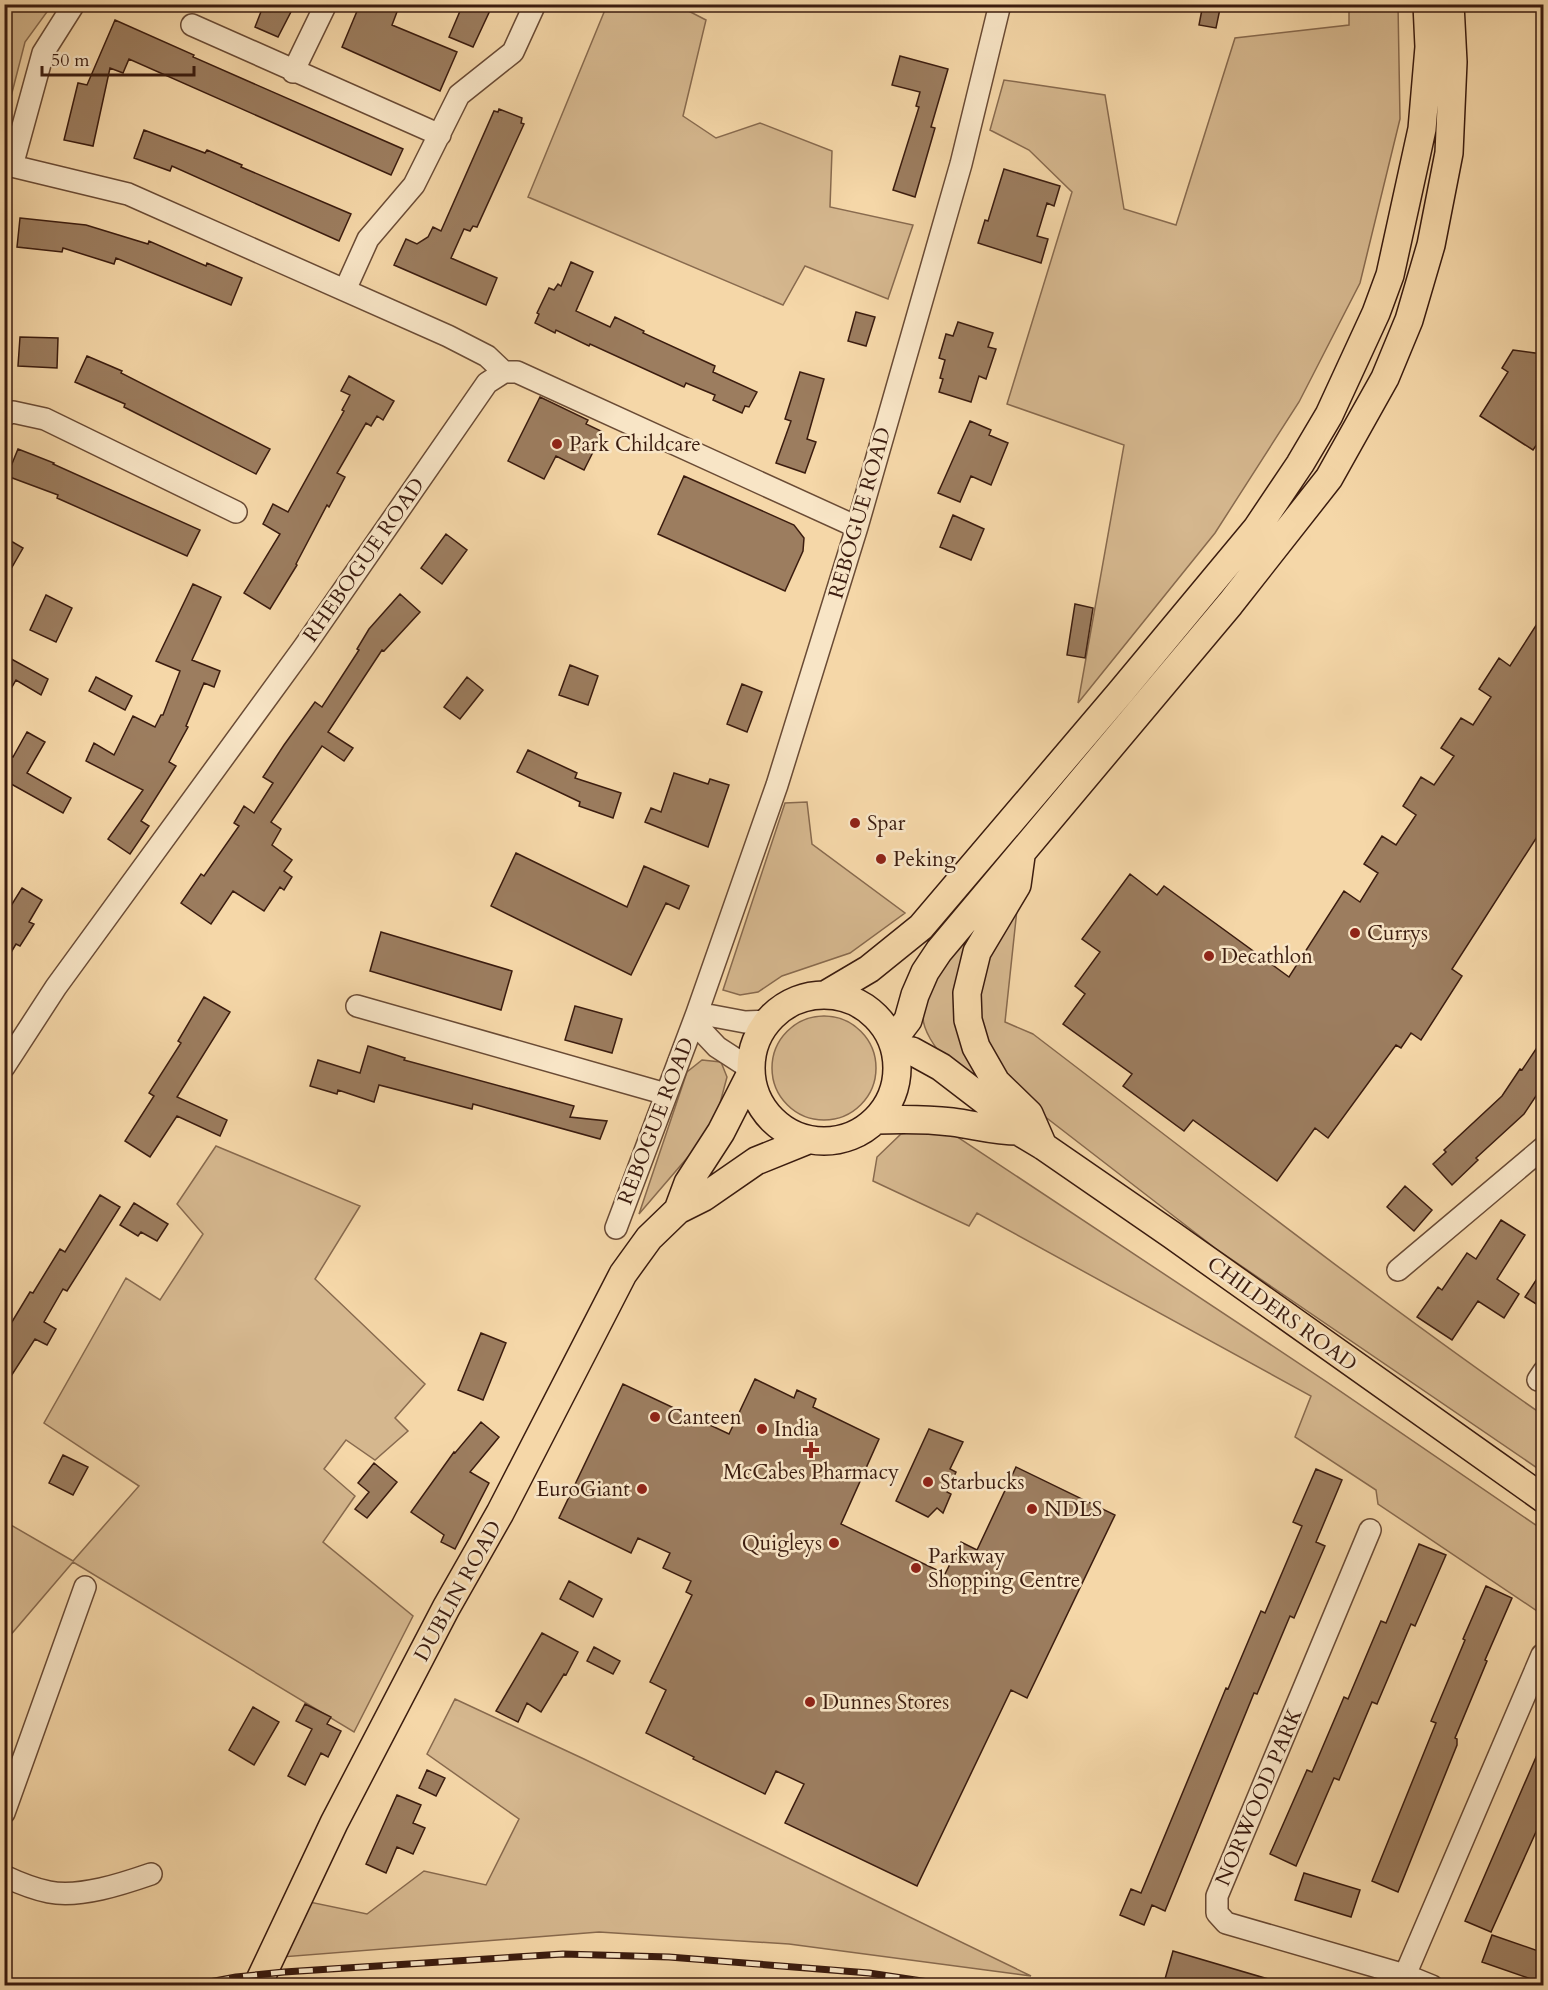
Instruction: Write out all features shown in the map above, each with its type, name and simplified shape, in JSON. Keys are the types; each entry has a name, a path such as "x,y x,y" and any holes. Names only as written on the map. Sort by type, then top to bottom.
{"main road":[{"path":"825,995 869,969 921,927 1257,528 1300,464 1329,415 1376,313 1390,275 1422,129 1429,47 1427,4"},
{"path":"894,1044 908,1020 915,995 934,958 1230,604 1329,478 1385,378 1409,320 1431,245 1449,153 1454,62 1450,4"},
{"path":"1021,852 1017,885 977,952 967,993 968,1020 976,1047 996,1082 1029,1114 1043,1146"},
{"path":"678,1210 688,1183 721,1132 751,1071 755,1043 769,1021 784,1007 804,998 825,995 846,998 866,1008 881,1022 894,1044 897,1074 890,1098 876,1120 854,1135 836,1140 808,1140 790,1133 775,1122 763,1108 755,1091 751,1071"},
{"name":"CHILDERS ROAD","path":"894,1044 940,1067 1001,1113 1018,1131 1172,1234 1544,1499"},
{"name":"CHILDERS ROAD","path":"876,1120 952,1122 996,1131 1018,1131"},
{"path":"678,1210 704,1197 756,1161 808,1140"},
{"name":"DUBLIN ROAD","path":"257,1986 334,1823 446,1608 500,1514 600,1315 623,1274 649,1238 678,1210"}],"street":[{"path":"74,4 43,53 8,168 128,194 487,356 504,372 518,372 581,399 857,527"},
{"path":"293,72 326,4"},
{"path":"345,290 368,239 414,185 459,95 513,52 535,4"},
{"name":"REBOGUE ROAD","path":"616,1228 697,1013 777,785 857,527 961,164 1000,4"},
{"path":"192,25 293,72 440,135"},
{"name":"RHEBOGUE ROAD","path":"4,1067 56,987 304,646 487,383 504,372"},
{"path":"4,415 13,412 45,419 236,512"},
{"path":"357,1006 666,1094"},
{"name":"REBOGUE ROAD","path":"697,1013 745,1022 769,1021"},
{"name":"REBOGUE ROAD","path":"697,1013 700,1029 717,1047 751,1071"},
{"path":"1398,1270 1544,1147"},
{"name":"NORWOOD PARK","path":"1370,1530 1217,1896 1217,1913 1226,1923 1406,1975 1432,1986"},
{"path":"4,1813 85,1587"},
{"path":"1406,1975 1542,1654"},
{"path":"4,1876 52,1893 119,1885 151,1874"}],"shaded area":[{"path":"5,4 52,5 25,42 5,120"},
{"path":"607,5 677,5 706,20 683,116 716,138 760,123 832,151 830,207 913,225 888,299 805,266 783,305 528,197"},
{"path":"1349,5 1398,5 1400,119 1360,283 1299,402 1215,533 1078,703 1124,445 1007,404 1072,192 1029,150 990,130 1004,80 1105,95 1124,209 1176,225 1235,38 1349,25"},
{"path":"807,802 812,844 905,913 850,953 782,976 758,992 740,995 723,990 785,803"},
{"path":"1018,900 1005,1022 1033,1034 1350,1275 1543,1415 1543,1472 1215,1248 1017,1095 995,1064 976,999 984,957"},
{"path":"960,943 970,945 986,1086 944,1057 930,1038 923,1017 931,988"},
{"path":"824,1016 844,1020 861,1031 872,1048 876,1068 872,1088 861,1105 844,1116 824,1120 804,1116 787,1105 776,1088 772,1068 776,1048 787,1031 804,1020"},
{"path":"702,1060 721,1062 727,1077 719,1107 699,1144 639,1214 687,1072"},
{"path":"944,1128 1327,1382 1543,1530 1543,1615 1378,1504 1376,1490 1295,1437 1311,1396 977,1213 969,1226 873,1181 877,1157 901,1134"},
{"path":"216,1146 360,1206 315,1279 425,1384 395,1418 408,1431 375,1460 346,1440 324,1469 355,1496 323,1542 413,1616 354,1732 73,1562 8,1638 4,1636 4,1521 73,1561 139,1486 44,1423 126,1278 160,1300 203,1234 177,1204"},
{"path":"455,1699 584,1759 1031,1976 789,1944 599,1932 282,1957 305,1901 367,1914 424,1871 486,1885 519,1819 427,1754"}],"building":[{"path":"264,4 295,4 278,37 255,27"},
{"path":"360,4 400,4 392,25 457,52 440,91 342,47"},
{"path":"463,4 493,4 473,47 449,37"},
{"path":"1203,4 1221,4 1216,28 1199,25"},
{"path":"115,20 194,55 193,57 403,149 391,175 129,59 123,73 110,68 93,146 64,140 78,83 87,85"},
{"path":"900,56 948,69 931,127 935,128 915,197 893,190 919,107 916,106 920,92 892,85"},
{"path":"499,109 522,118 521,123 524,124 477,227 473,226 470,231 464,229 451,258 497,278 486,305 394,265 406,239 417,244 428,237 433,227 441,231 494,111 498,112"},
{"path":"144,130 205,153 207,150 351,214 339,241 172,166 170,171 134,158"},
{"path":"1004,169 1060,186 1054,206 1047,203 1037,236 1048,239 1041,263 978,243 985,220 988,221"},
{"path":"20,218 86,225 148,244 149,241 206,266 207,263 242,278 231,305 116,258 114,264 63,248 62,252 17,247"},
{"path":"571,262 593,272 576,311 610,327 615,317 644,331 643,333 715,366 713,372 757,392 749,407 745,406 742,413 713,400 715,395 686,383 684,387 590,344 589,346 535,323 539,314 537,313 549,288 554,290 558,284 561,286"},
{"path":"856,312 875,317 866,346 848,341"},
{"path":"958,322 993,333 988,347 996,349 986,379 979,376 971,402 939,392 945,360 939,358 946,334 953,336"},
{"path":"20,337 58,338 57,368 18,366"},
{"path":"1513,350 1542,354 1541,360 1544,360 1544,434 1533,450 1480,416 1508,372 1502,368"},
{"path":"87,356 122,371 121,373 270,449 256,474 124,407 125,404 75,382"},
{"path":"800,372 824,379 807,439 816,442 805,473 776,463 791,421 785,419"},
{"path":"349,376 394,401 383,420 377,416 371,426 366,423 337,473 345,477 329,507 327,505 297,565 270,609 244,593 280,534 263,524 273,504 288,512 344,411 342,410 350,395 341,391"},
{"name":"Park Childcare","path":"540,397 588,420 586,424 603,432 584,470 556,456 544,479 508,461"},
{"path":"970,421 991,430 989,435 1008,443 991,485 971,476 960,502 938,493"},
{"path":"18,449 54,463 200,530 187,556 57,498 58,495 7,476"},
{"path":"684,476 794,525 804,538 803,551 785,591 658,534"},
{"path":"953,515 984,529 971,560 940,547"},
{"path":"446,534 467,550 442,584 421,568"},
{"path":"4,537 23,548 4,581"},
{"path":"193,584 221,597 192,660 220,671 214,687 204,683 186,726 188,727 169,762 176,766 141,821 149,826 130,854 108,839 143,790 86,761 94,743 114,755 133,716 155,727 163,715 180,671 156,661"},
{"path":"400,594 420,612 384,651 382,650 328,732 353,748 344,761 322,746 271,822 281,829 272,845 292,860 284,871 292,877 284,890 280,887 264,911 233,891 211,924 181,903 201,874 204,876 239,826 234,823 244,806 254,813 273,783 263,777 284,745 315,702 322,707 359,650 357,649 369,629"},
{"path":"46,595 72,608 56,642 30,630"},
{"path":"1075,604 1093,608 1085,658 1067,655"},
{"path":"1544,613 1544,826 1452,969 1462,976 1421,1040 1411,1033 1401,1048 1396,1045 1328,1138 1315,1128 1277,1181 1193,1120 1184,1131 1123,1086 1132,1074 1063,1024 1085,994 1075,986 1100,952 1082,939 1130,874 1157,895 1164,886 1289,977 1344,891 1360,902 1378,873 1364,864 1382,836 1396,845 1416,815 1403,806 1421,777 1434,785 1454,756 1441,748 1461,718 1473,725 1491,697 1479,689 1499,658 1510,666"},
{"path":"4,655 48,679 41,695 16,680 4,701"},
{"path":"570,665 598,676 588,705 559,695"},
{"path":"96,677 132,696 125,710 89,691"},
{"path":"467,677 483,690 460,719 444,707"},
{"path":"742,684 762,692 747,732 727,724"},
{"path":"27,732 45,742 27,773 71,798 63,813 4,780 4,752 13,757"},
{"path":"528,750 577,773 575,778 621,793 613,818 579,806 580,802 517,772"},
{"path":"674,773 708,784 710,779 729,785 708,847 645,822 651,808 661,812"},
{"path":"516,853 627,907 644,866 689,886 679,909 666,903 631,975 491,906"},
{"path":"22,888 42,900 29,922 34,924 20,946 16,944 4,964 4,917"},
{"path":"381,932 512,971 501,1010 370,971"},
{"path":"204,997 230,1012 177,1097 227,1120 220,1136 177,1116 150,1157 125,1141 154,1096 149,1093 181,1043 178,1041"},
{"path":"575,1006 622,1019 612,1053 565,1040"},
{"path":"1544,1037 1544,1084 1524,1114 1476,1158 1478,1160 1452,1185 1433,1164 1446,1152 1444,1150 1502,1096"},
{"path":"368,1046 405,1058 404,1060 574,1106 570,1117 607,1121 600,1139 473,1104 472,1109 379,1085 374,1102 338,1090 337,1094 310,1086 318,1060 360,1073"},
{"path":"1405,1186 1432,1210 1414,1231 1387,1207"},
{"path":"100,1195 120,1207 67,1291 63,1289 44,1322 56,1329 47,1345 35,1339 4,1387 4,1335 60,1249 65,1252"},
{"path":"134,1203 168,1224 157,1241 141,1232 138,1236 120,1225"},
{"path":"1501,1220 1525,1235 1497,1279 1519,1294 1504,1318 1478,1301 1452,1340 1417,1317 1438,1287 1442,1290 1467,1253 1476,1259"},
{"path":"1544,1268 1544,1309 1525,1297"},
{"path":"481,1333 506,1343 483,1400 458,1390"},
{"path":"755,1379 794,1398 797,1390 816,1399 813,1407 879,1439 841,1524 945,1574 961,1542 977,1550 1016,1467 1115,1515 1027,1698 1011,1690 917,1886 785,1823 804,1784 776,1771 765,1794 646,1733 666,1690 650,1682 692,1595 686,1592 691,1581 663,1568 670,1553 638,1538 631,1553 559,1518 623,1384 729,1434"},
{"path":"481,1422 499,1437 470,1472 489,1483 455,1549 441,1542 444,1535 411,1512 454,1452"},
{"name":"Starbucks","path":"929,1429 963,1442 950,1469 956,1472 947,1492 951,1494 943,1513 937,1508 928,1517 896,1501"},
{"path":"63,1455 88,1467 73,1495 49,1483"},
{"path":"374,1463 397,1482 367,1518 355,1509 369,1492 358,1483"},
{"path":"1316,1469 1342,1480 1316,1542 1325,1546 1294,1618 1290,1616 1257,1694 1254,1693 1165,1911 1152,1905 1144,1925 1120,1915 1131,1889 1141,1893 1226,1688 1228,1689 1261,1611 1265,1613 1302,1526 1293,1522"},
{"path":"1419,1544 1446,1555 1415,1626 1411,1624 1377,1704 1372,1702 1339,1780 1334,1778 1296,1866 1270,1854 1307,1770 1312,1772 1344,1697 1348,1699 1381,1621 1386,1623"},
{"path":"569,1581 602,1599 593,1617 560,1599"},
{"path":"1486,1586 1512,1598 1485,1660 1487,1661 1455,1738 1457,1745 1398,1892 1372,1881 1436,1723 1431,1721"},
{"path":"542,1633 578,1652 566,1675 564,1674 541,1712 527,1703 518,1722 496,1711"},
{"path":"594,1647 620,1661 613,1674 587,1661"},
{"path":"305,1704 331,1717 327,1724 341,1731 328,1757 321,1753 305,1785 288,1776 312,1729 296,1721"},
{"path":"253,1707 279,1722 254,1765 229,1750"},
{"path":"1543,1741 1544,1814 1491,1932 1465,1921"},
{"path":"427,1770 445,1778 436,1796 419,1788"},
{"path":"397,1795 421,1805 413,1823 425,1828 413,1854 397,1847 386,1873 366,1864"},
{"path":"1304,1873 1360,1890 1351,1917 1295,1900"},
{"path":"1492,1935 1544,1953 1544,1963 1537,1981 1482,1962"},
{"path":"1173,1951 1275,1981 1275,1986 1189,1986 1165,1979"}],"railway":[{"path":"188,1986 236,1977 284,1972 563,1954 669,1957 869,1973 955,1986"}],"place":[{"name":"Park Childcare","path":"557,444"},
{"name":"Spar","path":"855,823"},
{"name":"Peking","path":"881,859"},
{"name":"Currys","path":"1355,933"},
{"name":"Decathlon","path":"1209,956"},
{"name":"Canteen","path":"655,1417"},
{"name":"India","path":"762,1429"},
{"name":"McCabes Pharmacy","path":"811,1450"},
{"name":"Starbucks","path":"928,1482"},
{"name":"EuroGiant","path":"642,1489"},
{"name":"NDLS","path":"1032,1509"},
{"name":"Quigleys","path":"834,1543"},
{"name":"Parkway Shopping Centre","path":"916,1568"},
{"name":"Dunnes Stores","path":"810,1702"}]}
